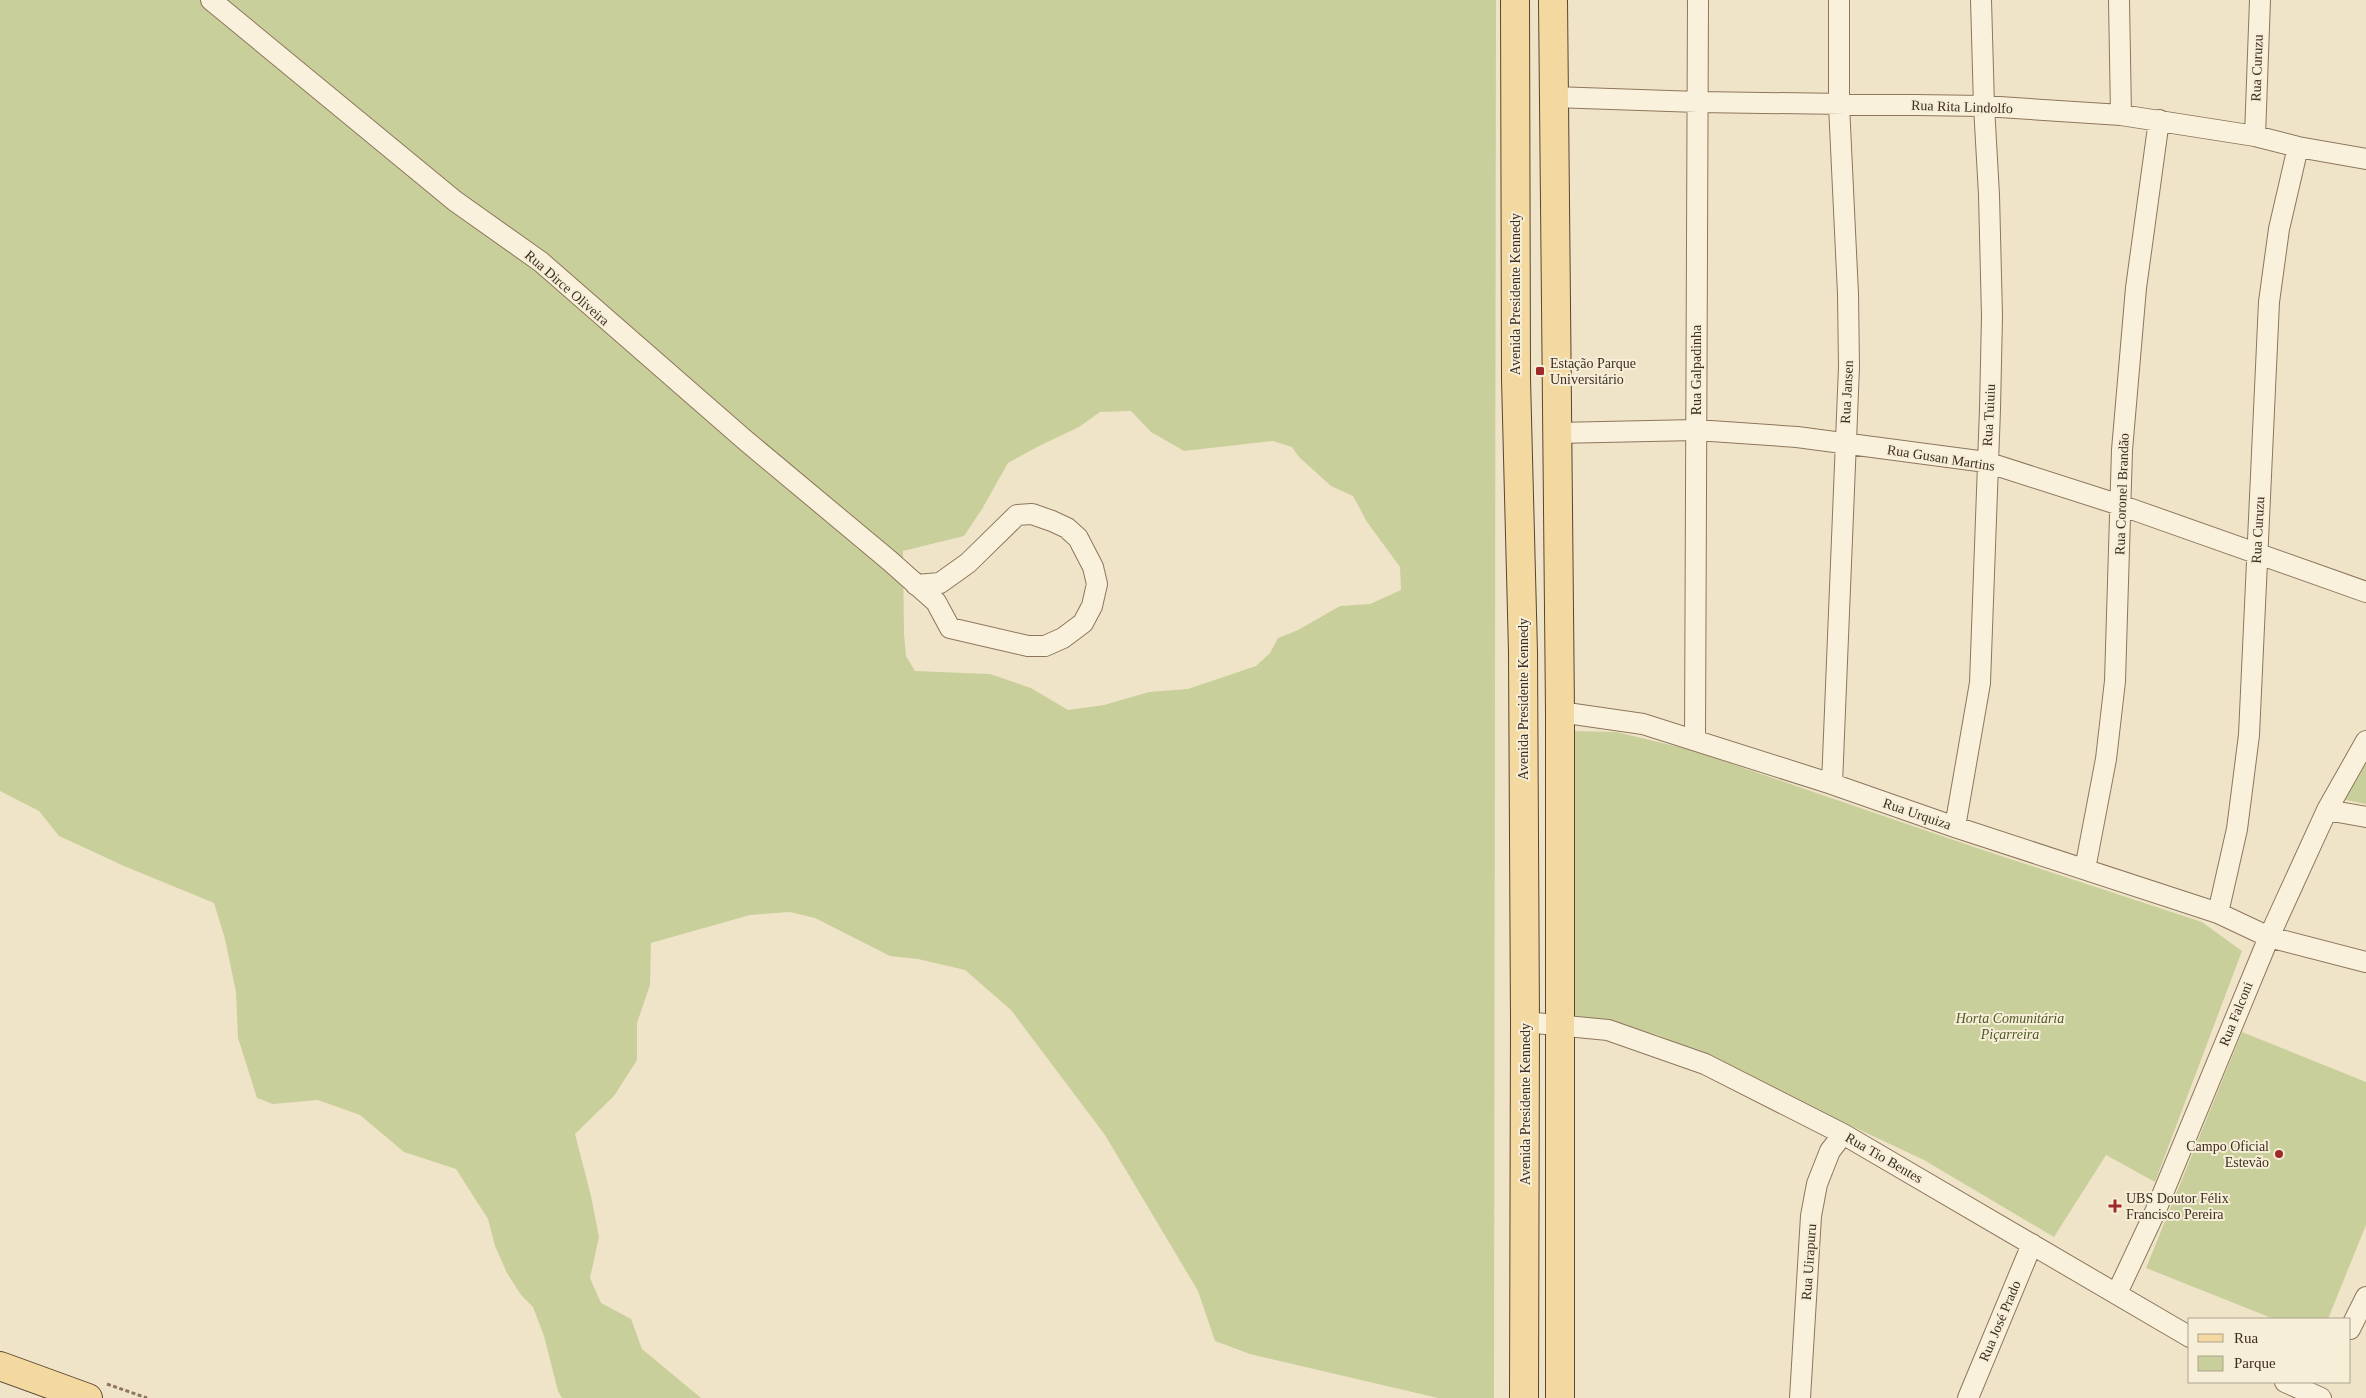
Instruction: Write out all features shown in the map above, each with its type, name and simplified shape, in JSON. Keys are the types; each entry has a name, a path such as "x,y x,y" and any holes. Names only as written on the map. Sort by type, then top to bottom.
{"main road":[{"name":"Avenida Presidente Kennedy","path":"1515,0 1516,379 1523,633 1525,1022 1523,1395"},
{"path":"1553,0 1560,712 1560,1398"},
{"path":"0,1366 88,1398"}],"street":[{"name":"Rua Dirce Oliveira","path":"210,0 455,201 541,262 619,333 916,584 936,602 950,628 1028,646 1045,646 1064,638 1083,623 1092,606 1097,584 1093,568 1078,538 1067,528 1052,520 1032,514 1017,516 968,563 940,583 916,584"},
{"name":"Rua Galpadinha","path":"1695,740 1698,0"},
{"name":"Rua Jansen","path":"1832,784 1849,367 1848,294 1839,105 1839,0"},
{"name":"Rua Tuiuiu","path":"1955,827 1980,683 1992,316 1982,0"},
{"path":"2119,0 2121,115"},
{"name":"Rua Curuzu","path":"2255,136 2260,0"},
{"name":"Rua Rita Lindolfo","path":"1553,96 1698,102 1984,106 2121,115 2255,136 2298,147 2366,159"},
{"name":"Rua Coronel Brandão","path":"2084,868 2106,759 2115,680 2122,450 2136,288 2159,120"},
{"name":"Rua Curuzu","path":"2218,913 2237,829 2249,736 2269,302 2279,229 2298,147"},
{"name":"Rua Gusan Martins","path":"1556,434 1696,430 1845,443 1986,462 2120,505 2366,592"},
{"name":"Rua Urquiza","path":"1560,712 1643,724 1695,740 2218,913 2269,937 2366,962"},
{"name":"Rua Falconi","path":"2117,1293 2156,1210 2269,937 2327,810 2366,741"},
{"path":"2327,810 2366,817"},
{"name":"Rua Tio Bentes","path":"1525,1022 1608,1030 1705,1064 1843,1134 2188,1336"},
{"name":"Rua Uirapuru","path":"1800,1398 1812,1216 1817,1184 1830,1151 1843,1134"},
{"name":"Rua José Prado","path":"1968,1398 2032,1244"},
{"path":"2351,1327 2366,1298"},
{"path":"2288,1383 2319,1393"}],"green space":[{"path":"0,0 1496,0 1494,1398 1438,1398 1250,1354 1215,1341 1198,1291 1105,1135 1011,1010 965,970 918,959 890,956 815,918 790,912 750,915 651,943 650,985 637,1023 637,1060 614,1096 575,1134 591,1196 599,1237 590,1278 601,1303 631,1319 642,1349 701,1398 562,1398 558,1391 544,1336 533,1307 521,1295 507,1273 495,1246 488,1219 456,1169 404,1152 360,1115 318,1100 273,1104 257,1098 238,1038 236,992 225,939 214,903 124,866 59,836 39,811 0,791","holes":["1131,411 1151,432 1184,451 1273,441 1292,447 1299,457 1331,486 1353,496 1367,522 1400,567 1401,590 1370,604 1340,606 1298,630 1278,638 1270,653 1256,666 1188,689 1149,692 1104,705 1068,710 1031,688 990,674 915,671 906,656 903,551 964,536 1008,463 1079,427 1100,412"]},
{"name":"Horta Comunitária Piçarreira","path":"1570,731 1617,732 1691,750 1977,848 2202,922 2242,951 2155,1182 2106,1155 2054,1237 1924,1160 1658,1035 1571,1017"},
{"path":"2366,756 2366,804 2341,799"},
{"name":"Campo Oficial Estevão","path":"2242,1032 2366,1082 2366,1225 2328,1318 2271,1318 2146,1268"}],"place":[{"name":"Estação Parque Universitário","path":"1540,371"},
{"name":"Campo Oficial Estevão","path":"2279,1154"},
{"name":"UBS Doutor Félix Francisco Pereira","path":"2115,1206"}]}
